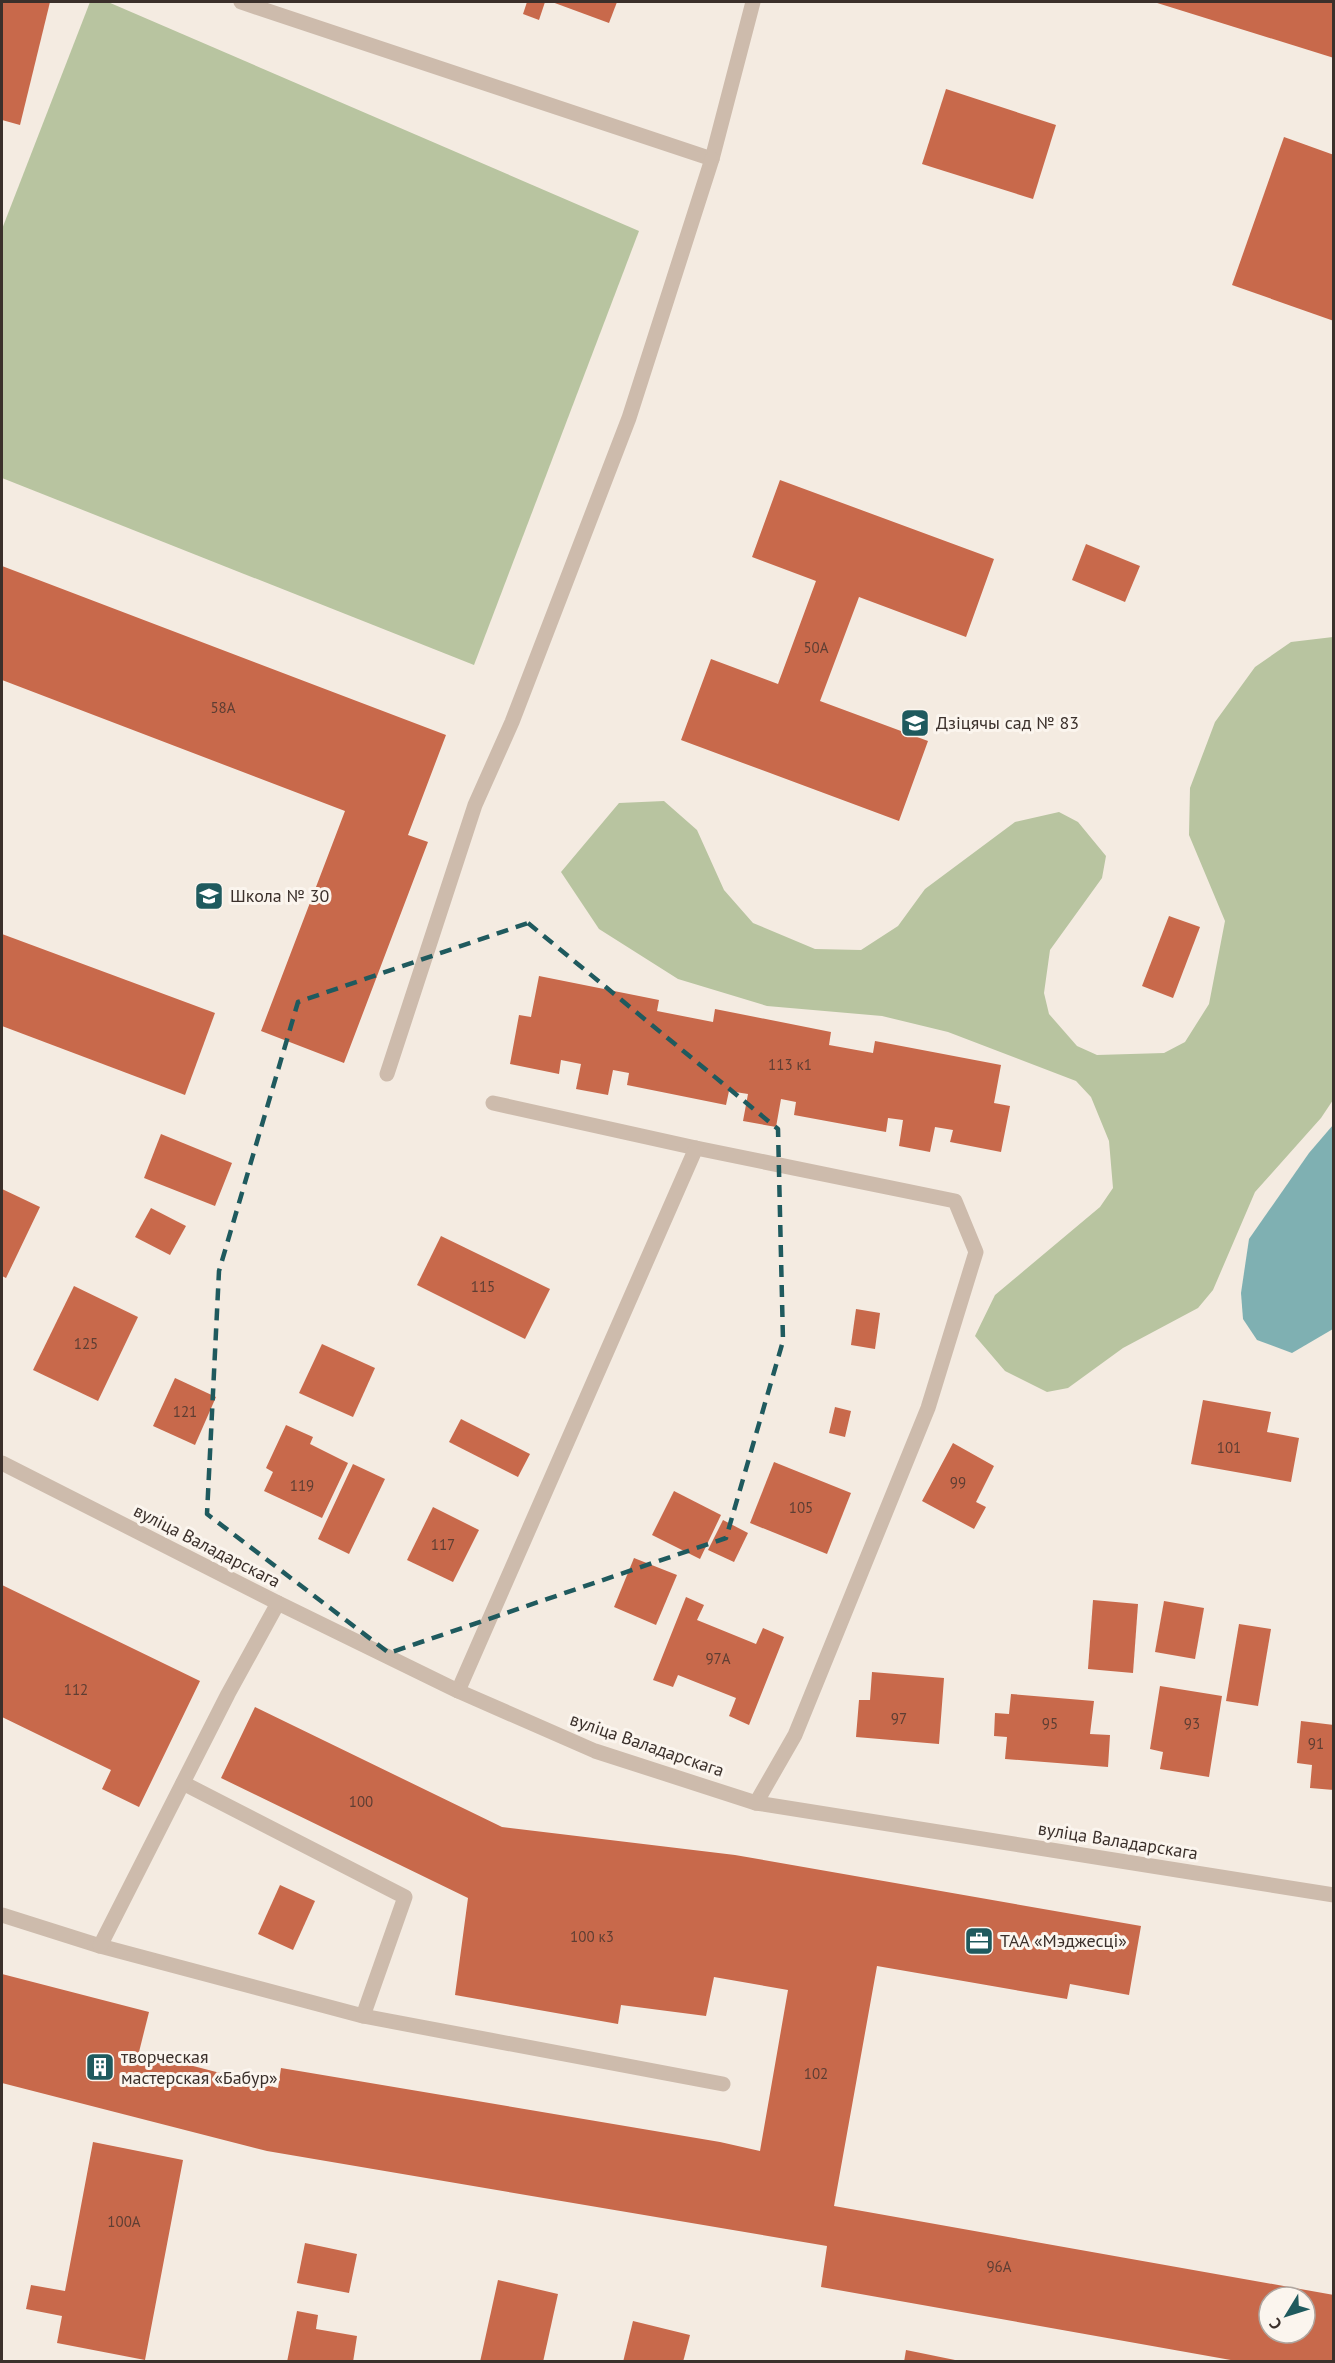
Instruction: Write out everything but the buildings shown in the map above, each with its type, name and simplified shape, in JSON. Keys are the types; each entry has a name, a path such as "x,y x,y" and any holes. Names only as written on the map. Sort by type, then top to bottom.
{"street":[{"path":"241,2 712,159"},
{"path":"387,1074 475,806 512,722 629,418 712,159 753,2"},
{"path":"493,1103 696,1148 955,1201 976,1252 928,1408 795,1735 756,1803"},
{"path":"458,1691 696,1148"},
{"name":"вуліца Валадарскага","path":"2,1463 278,1604 458,1691 595,1751 756,1803 1334,1895"},
{"path":"100,1946 228,1694 278,1604"},
{"path":"183,1783 405,1897 363,2016"},
{"path":"2,1915 100,1946 363,2016 723,2084"}],"highlighted area":[{"path":"528,923 778,1129 783,1341 726,1538 389,1653 207,1514 219,1271 298,1002"}],"green space":[{"path":"90,2 108,2 639,231 474,665 2,478 2,229"},
{"path":"1333,637 1333,1100 1321,1118 1255,1192 1213,1290 1198,1308 1123,1348 1068,1388 1047,1392 1005,1371 975,1336 995,1295 1100,1207 1113,1188 1109,1141 1091,1097 1076,1081 948,1032 882,1016 767,1006 678,979 599,929 561,872 619,803 664,801 697,830 724,890 753,923 815,949 861,950 898,926 925,889 1015,822 1059,812 1078,822 1106,856 1102,878 1050,950 1044,993 1049,1014 1077,1046 1097,1055 1164,1053 1185,1042 1209,1004 1225,921 1189,835 1190,788 1215,722 1255,667 1291,642"}],"water":[{"path":"1333,1125 1333,1329 1292,1353 1257,1340 1243,1319 1241,1293 1249,1239 1309,1153"}],"place":[{"name":"Дзіцячы сад № 83","path":"915,723"},
{"name":"Школа № 30","path":"209,896"},
{"name":"ТАА «Мэджесці»","path":"979,1941"},
{"name":"творческая мастерская «Бабур»","path":"100,2067"}]}
